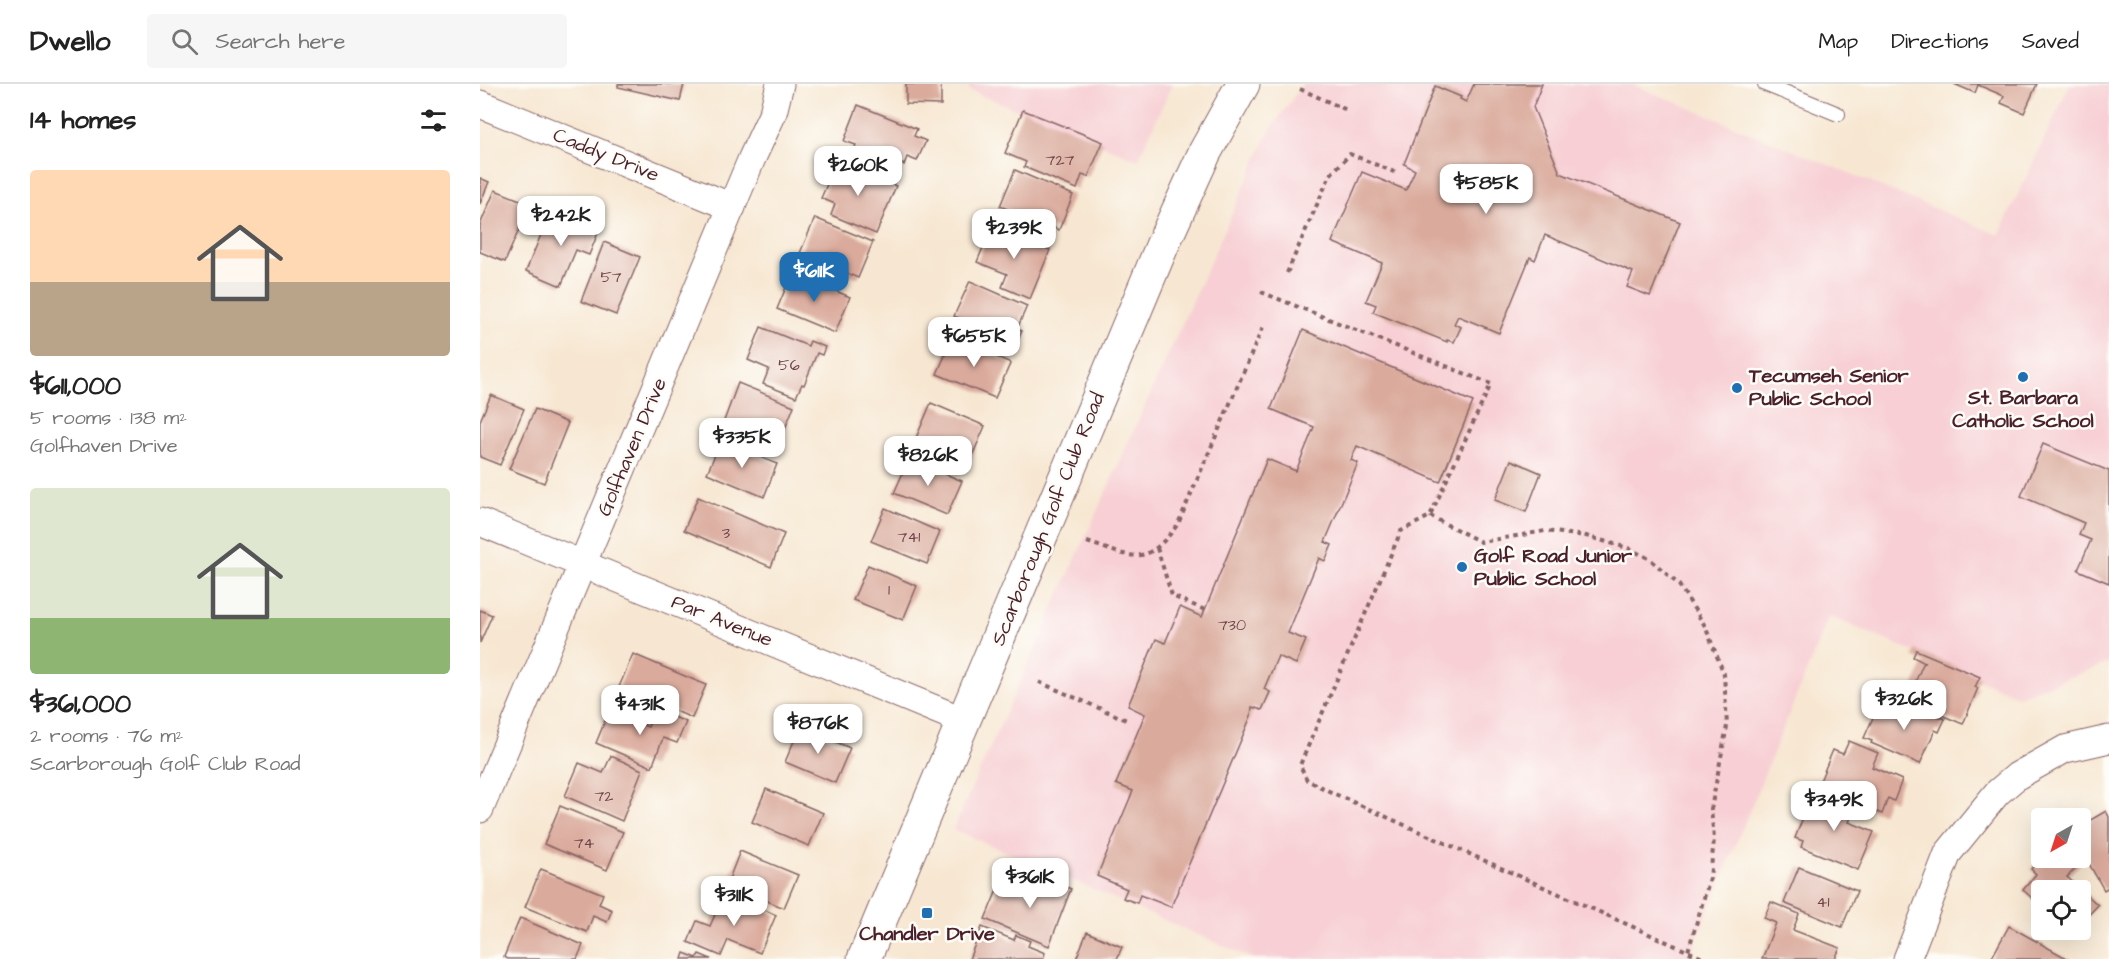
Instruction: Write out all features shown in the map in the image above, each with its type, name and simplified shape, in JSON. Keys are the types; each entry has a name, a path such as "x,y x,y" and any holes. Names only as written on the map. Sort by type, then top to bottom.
{"street":[{"name":"Golfhaven Drive","path":"480,809 773,113 780,84"},
{"name":"Scarborough Golf Club Road","path":"864,959 1162,246 1205,152 1244,84"},
{"name":"Caddy Drive","path":"480,104 732,207"},
{"name":"Par Avenue","path":"480,522 964,721"},
{"path":"1907,959 1948,853 1997,793 2017,776 2065,749 2109,739"}],"lane":[{"path":"1765,84 1838,114"}],"path":[{"path":"1300,89 1349,111"},
{"path":"1287,273 1330,175 1350,154 1399,174"},
{"path":"1261,292 1491,384 1430,516 1401,531 1300,765 1307,780 1705,959"},
{"path":"1087,542 1129,556 1150,554 1165,541 1178,524 1263,327"},
{"path":"1430,516 1481,542 1545,531 1586,536 1628,549 1650,559 1679,585 1705,626 1724,674 1727,726 1712,809 1714,839 1710,878 1688,951"},
{"path":"1157,548 1172,596 1205,610"},
{"path":"1039,682 1129,721"}],"shaded area":[{"path":"969,84 1172,84 1138,160 969,90"},
{"path":"1303,84 1631,84 1999,235 2070,84 2109,84 2109,663 2018,696 1829,616 1689,959 1254,959 953,829 1270,130"}],"building":[{"path":"618,84 684,84 680,101 618,87"},
{"path":"906,84 941,84 941,105 906,104"},
{"path":"1474,84 1542,84 1533,107 1560,173 1680,222 1650,296 1627,287 1633,272 1545,235 1535,260 1530,257 1499,333 1458,316 1454,324 1461,327 1454,342 1447,340 1447,342 1373,312 1376,305 1366,301 1382,263 1332,242 1362,172 1406,190 1415,170 1404,164 1435,86 1461,97 1460,99 1466,102"},
{"path":"1954,84 2037,84 2024,113 2001,103 2004,96 1978,85 1975,93"},
{"path":"858,105 917,129 914,136 926,141 917,161 907,157 904,165 890,159 885,171 851,157 856,145 844,141"},
{"path":"1023,110 1103,142 1088,177 1082,175 1077,189 1024,167 1026,162 1005,153"},
{"path":"837,162 896,186 876,234 831,215 835,204 821,198"},
{"path":"1015,170 1073,195 1059,230 1000,206"},
{"path":"480,178 489,182 480,204"},
{"path":"495,190 530,204 505,262 480,252 480,225"},
{"path":"550,213 576,224 578,219 600,228 589,255 576,250 561,286 526,271"},
{"path":"815,218 873,242 858,278 800,253"},
{"path":"992,226 1050,250 1030,299 1002,287 1007,274 977,262"},
{"path":"604,242 640,257 616,315 581,301"},
{"path":"792,273 850,297 835,333 777,309"},
{"path":"970,281 1027,306 1017,329 1022,331 1011,356 984,345 990,331 954,316"},
{"path":"761,327 808,346 810,341 825,347 822,355 817,353 804,385 802,384 796,397 763,384 769,369 748,360"},
{"path":"1303,330 1473,402 1440,482 1357,446 1351,460 1358,463 1325,542 1332,545 1325,561 1319,558 1288,633 1306,640 1296,664 1278,656 1264,689 1270,692 1262,710 1252,707 1251,716 1171,907 1140,895 1137,903 1123,898 1127,889 1097,876 1133,791 1116,784 1145,714 1128,706 1156,639 1165,643 1180,607 1202,617 1267,459 1296,471 1314,427 1271,409"},
{"path":"952,339 1009,362 995,398 937,374"},
{"path":"738,383 794,406 781,439 762,431 757,443 721,429"},
{"path":"491,395 524,409 500,465 480,457 480,421"},
{"path":"931,403 985,426 970,461 946,450 942,460 915,448 919,439 916,438"},
{"path":"535,409 568,423 544,483 509,469"},
{"path":"721,441 777,464 764,497 707,473"},
{"path":"2043,444 2109,471 2109,583 2078,570 2091,540 2079,535 2084,523 2021,496"},
{"path":"909,459 962,481 947,515 894,493"},
{"path":"1511,460 1541,473 1526,512 1495,500"},
{"path":"698,497 784,534 771,567 684,530"},
{"path":"885,508 940,532 927,564 871,541"},
{"path":"868,565 917,586 903,620 853,600"},
{"path":"480,610 492,615 480,643"},
{"path":"1916,650 1980,677 1975,687 1978,688 1963,724 1907,701 1925,663 1913,657"},
{"path":"633,654 706,685 692,718 619,687"},
{"path":"1904,703 1945,719 1939,732 1935,730 1920,764 1864,738 1879,704 1900,713"},
{"path":"655,709 686,722 677,743 663,738 652,767 596,743 609,711 648,727"},
{"path":"800,727 850,748 835,783 785,762"},
{"path":"1849,741 1878,753 1872,767 1902,780 1894,801 1888,798 1882,814 1817,788 1833,750 1843,754"},
{"path":"611,756 642,770 622,821 565,796 579,763 603,773"},
{"path":"766,789 823,813 809,846 752,822"},
{"path":"1817,790 1856,805 1849,822 1874,832 1858,870 1801,847 1803,841 1795,838 1806,810 1815,814 1818,810 1820,805 1812,802"},
{"path":"560,806 623,832 607,870 544,844"},
{"path":"2106,811 2109,817 2109,887 2104,890 2091,867 2091,820"},
{"path":"740,851 798,875 784,908 727,884"},
{"path":"1799,867 1857,891 1842,927 1784,903"},
{"path":"2076,868 2067,877 2070,880 2031,880 2036,874 2031,869"},
{"path":"541,869 603,894 599,904 612,910 607,922 593,916 587,932 525,907"},
{"path":"1036,874 1071,889 1049,946 985,919 1000,883 1027,894"},
{"path":"2031,880 2031,897 2023,890"},
{"path":"725,892 776,915 760,953 728,940 721,956 688,942 697,921 710,926"},
{"path":"2091,899 2098,905 2091,912"},
{"path":"1771,902 1799,914 1793,930 1840,948 1835,959 1762,959 1776,923 1764,918"},
{"path":"520,918 583,945 577,959 508,959 504,957"},
{"path":"2009,926 2068,959 1991,959"},
{"path":"982,927 1014,940 1016,935 1030,941 1028,946 1045,953 1043,959 969,959"},
{"path":"1087,932 1122,947 1117,959 1076,959"},
{"path":"684,953 697,958 699,954 711,959 682,959"}],"place":[{"name":"St. Barbara Catholic School","path":"2023,377"},
{"name":"Tecumseh Senior Public School","path":"1737,388"},
{"name":"Golf Road Junior Public School","path":"1462,567"},
{"name":"Chandler Drive","path":"927,913"}]}
